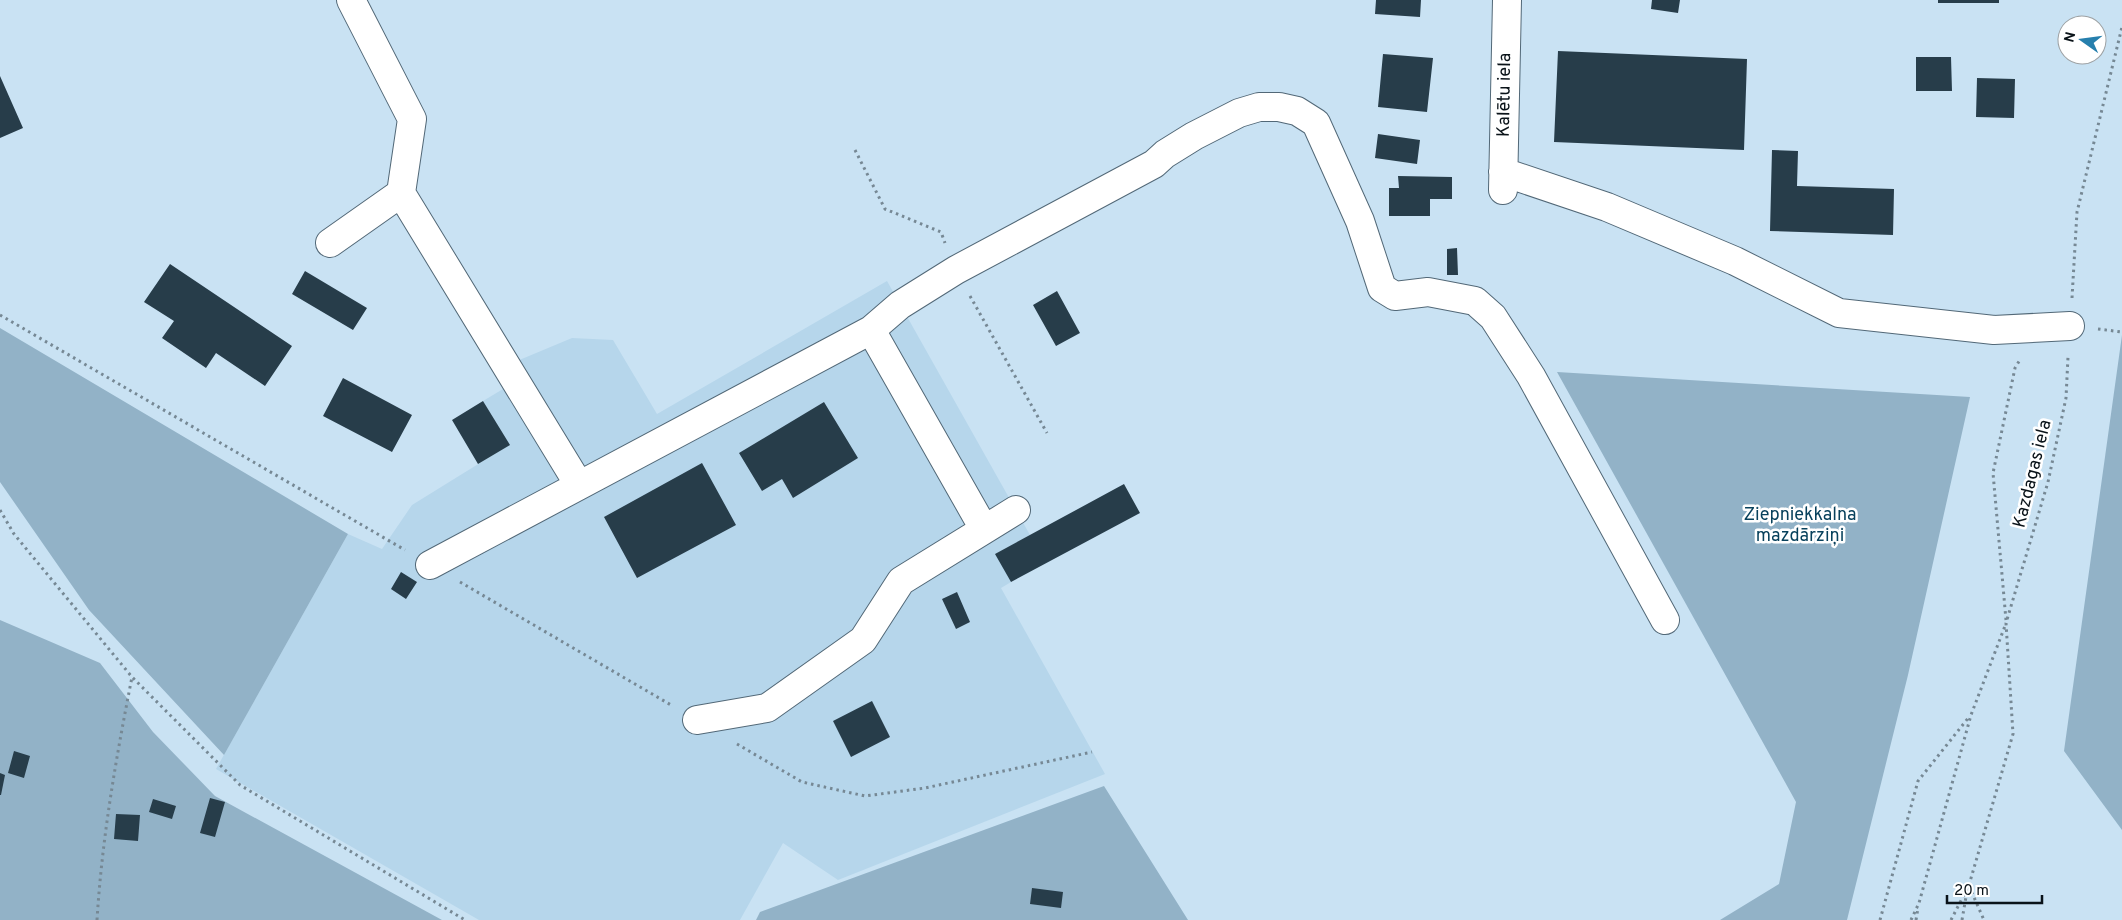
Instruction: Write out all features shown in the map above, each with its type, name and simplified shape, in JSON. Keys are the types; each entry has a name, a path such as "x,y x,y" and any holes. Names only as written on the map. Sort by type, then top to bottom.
{"street":[{"path":"351,0 412,119 401,193 579,485"},
{"name":"Kalētu iela","path":"1507,0 1503,181 1617,210 1735,260 1839,313 1994,330 2037,328"},
{"path":"430,564 871,330 900,305 956,270 1154,164 1165,154 1194,136 1239,113 1259,107 1278,107 1297,111 1316,123 1360,221 1382,288 1395,296 1428,292 1476,301 1493,317 1531,376 1665,620"},
{"path":"330,244 401,193"},
{"path":"2037,328 2070,326"},
{"path":"871,330 984,529"},
{"path":"697,720 767,708 863,640 901,581 1016,510"}],"path":[{"name":"Kazdagas iela","path":"1951,920 1968,886 2013,734 2006,623 2048,482 2066,398 2077,212 2122,27"},
{"path":"854,150 885,209 941,232 956,270 1047,432"},
{"path":"0,315 802,782 865,796 924,788 1092,752"},
{"path":"1916,920 1971,714 2006,623 1993,473 2015,368 2037,328"},
{"path":"0,510 14,534 132,677 240,785 466,920"},
{"path":"97,920 99,886 114,766 132,677"},
{"path":"1880,920 1918,781 1971,714"},
{"path":"1962,920 1968,886"},
{"path":"1968,886 1984,920"},
{"path":"1911,920 1919,903"}],"shaded area":[{"path":"887,281 1030,535 996,554 1011,582 1001,588 1105,774 838,880 783,843 740,920 479,920 216,769 348,534 382,549 412,505 509,445 483,401 503,389 493,371 572,338 613,340 657,414"}],"green space":[{"path":"0,328 348,534 224,755 89,610 0,482"},
{"path":"2122,335 2122,830 2064,751"},
{"name":"Ziepniekkalna mazdārziņi","path":"1557,372 1970,397 1908,675 1847,920 1720,920 1779,884 1796,802"},
{"path":"0,620 100,663 153,732 215,796 442,920 0,920"},
{"path":"1104,786 1188,920 756,920 760,912"}],"building":[{"path":"1376,0 1421,0 1420,17 1375,14"},
{"path":"1652,0 1680,0 1678,13 1651,9"},
{"path":"1938,0 1999,0 1999,3 1938,3"},
{"path":"1558,51 1747,59 1744,150 1554,142"},
{"path":"1383,54 1433,58 1427,112 1378,107"},
{"path":"1916,57 1951,57 1952,91 1916,91"},
{"path":"0,76 23,128 0,138"},
{"path":"1977,78 2015,79 2014,118 1976,117"},
{"path":"1378,134 1420,140 1417,164 1375,158"},
{"path":"1772,150 1798,151 1797,186 1894,189 1893,235 1770,231"},
{"path":"1398,176 1452,177 1452,199 1430,199 1430,216 1389,216 1389,188 1399,188"},
{"path":"1457,248 1458,275 1447,275 1447,249"},
{"path":"170,264 292,346 265,386 216,353 206,368 162,338 174,321 144,302"},
{"path":"305,271 367,308 353,330 292,294"},
{"path":"1057,291 1080,333 1056,346 1033,305"},
{"path":"343,378 412,415 392,452 323,416"},
{"path":"483,401 510,445 478,464 452,420"},
{"path":"824,402 858,458 793,498 782,479 762,491 739,453"},
{"path":"702,463 736,525 637,578 604,517"},
{"path":"1124,484 1140,513 1011,582 995,554"},
{"path":"401,572 417,582 406,599 391,589"},
{"path":"957,592 970,622 956,629 942,599"},
{"path":"872,701 890,737 851,757 833,721"},
{"path":"14,751 30,756 24,778 8,773"},
{"path":"0,773 5,775 1,795 0,795"},
{"path":"210,798 225,802 215,837 200,833"},
{"path":"153,799 176,806 172,819 149,812"},
{"path":"116,814 140,815 138,841 114,839"},
{"path":"1032,888 1063,892 1061,908 1030,904"}]}
